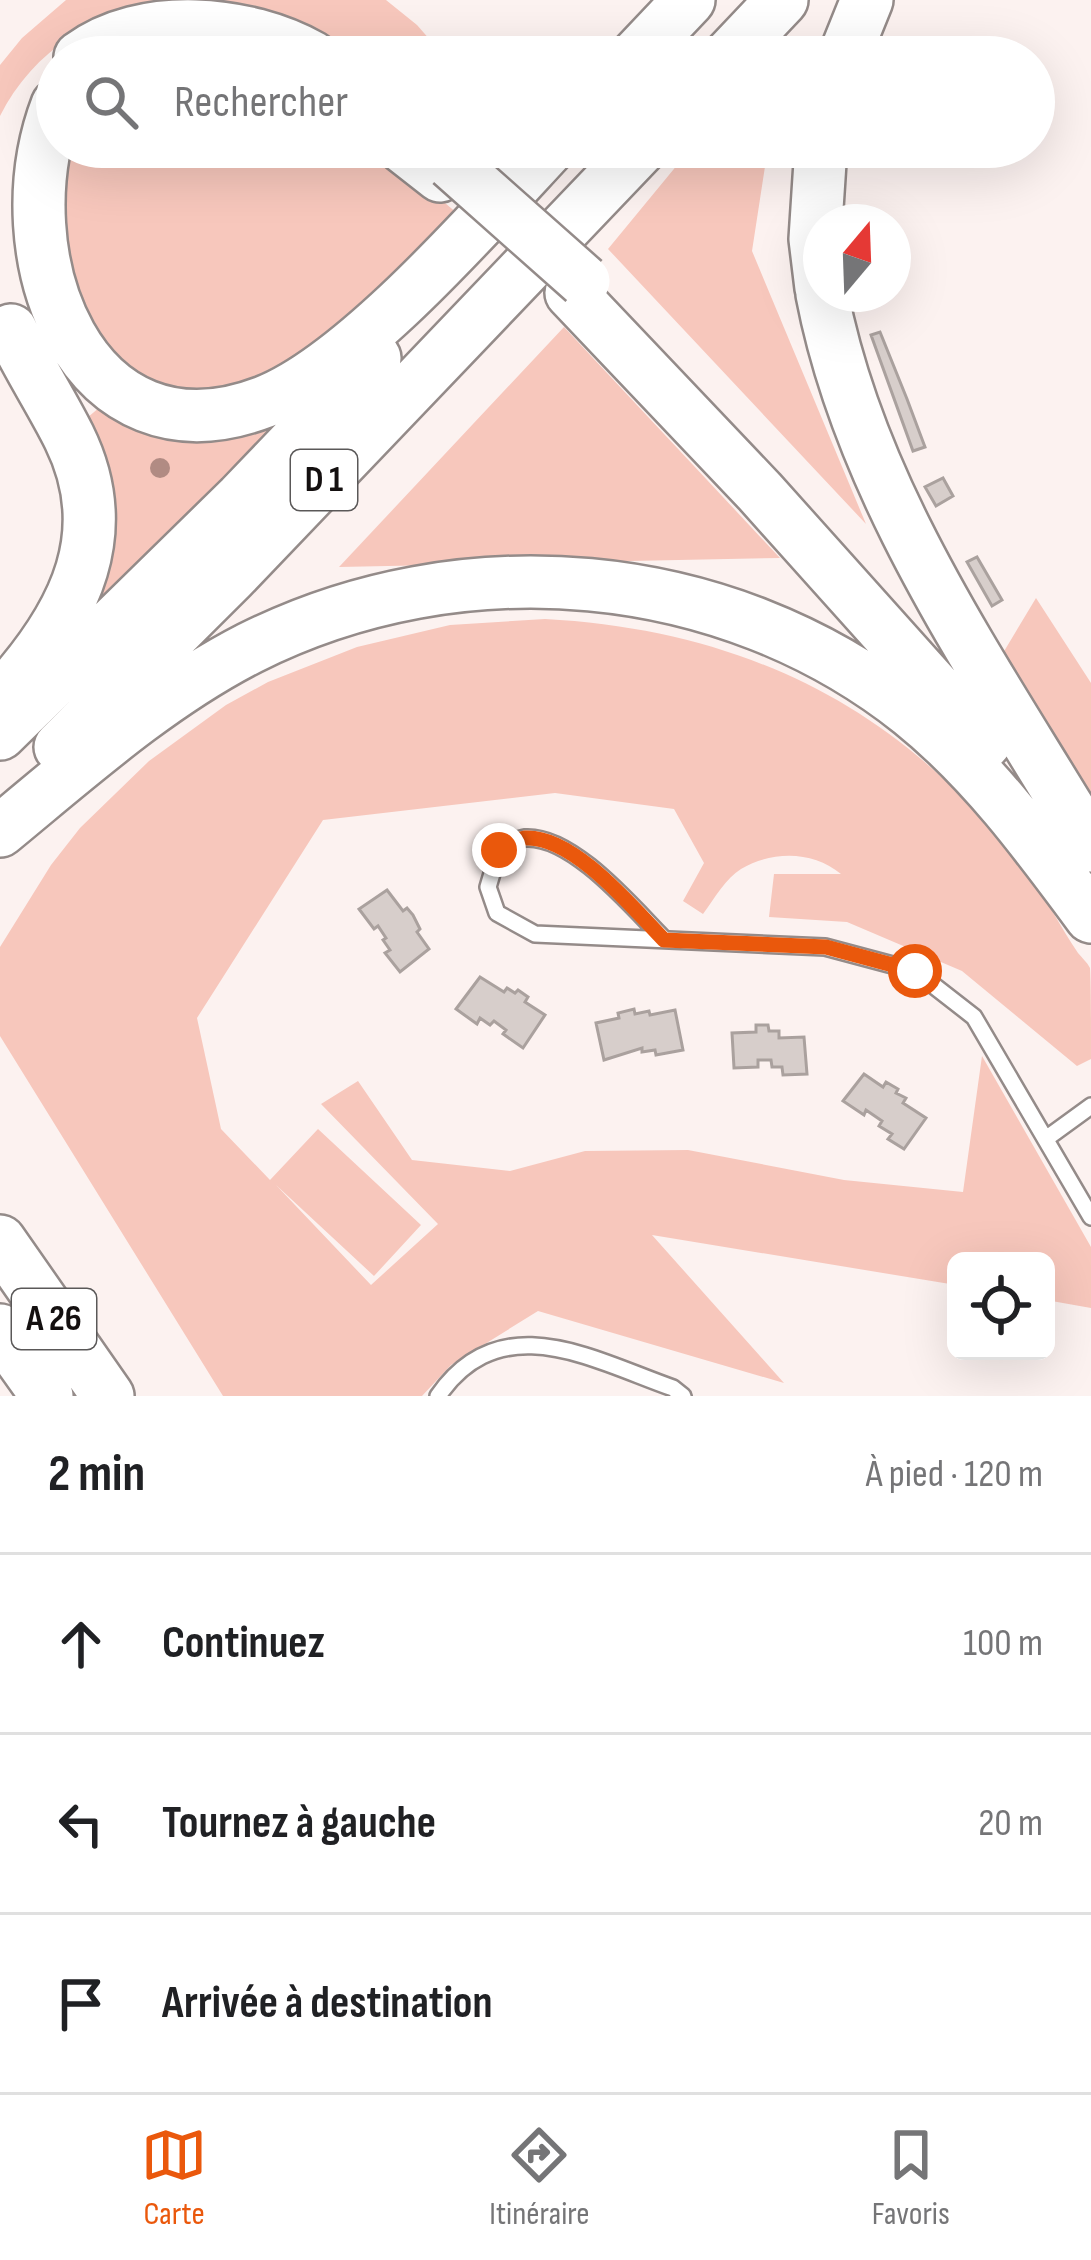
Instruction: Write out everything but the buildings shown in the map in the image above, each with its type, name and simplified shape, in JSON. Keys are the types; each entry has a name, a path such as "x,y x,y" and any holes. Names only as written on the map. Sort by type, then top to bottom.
{"highway":[{"path":"655,36 689,0"},
{"path":"678,36 712,0"},
{"path":"748,36 782,0"},
{"path":"852,36 867,0"},
{"path":"121,36 188,27 255,36"},
{"path":"0,167 36,100"},
{"path":"36,135 28,147 12,203 13,257 27,304 52,346 88,379 135,404 187,414 226,412 264,402 312,375 398,302 529,168"},
{"path":"442,168 780,472 956,680 1091,867"},
{"name":"D 1","path":"0,734 241,498 552,168"},
{"name":"D 1","path":"0,806 231,577 622,168"},
{"path":"817,204 819,168"},
{"path":"577,287 944,694 1016,780 1091,888"},
{"path":"0,301 79,460 89,529 70,604 0,698"},
{"path":"827,312 850,401 893,504 1091,846"},
{"path":"0,831 167,698 251,648 298,627 405,594 581,582 671,596 723,610 784,635 882,690 913,713 982,780 1027,830 1091,916"},
{"name":"A 26","path":"0,1241 108,1396"},
{"name":"A 26","path":"0,1330 46,1396"}],"lane":[{"path":"664,940 601,877 558,844 523,838 499,850 488,887 497,913 535,934 664,940 826,947 915,971 974,1017 1091,1217"},
{"path":"1047,1138 1091,1106"},
{"path":"438,1396 470,1362 500,1348 548,1343 674,1388 683,1396"}],"shaded area":[{"path":"66,0 170,0 118,13 72,36 36,36 36,65 0,116 0,65 22,38"},
{"path":"218,0 386,0 427,36 315,36 252,6"},
{"path":"48,168 404,168 458,214 380,292 298,362 235,390 192,392 129,375 82,345 28,217"},
{"path":"675,168 765,168 752,251 866,524 608,249"},
{"path":"564,327 780,558 339,567"},
{"path":"303,403 85,623 108,566 115,523 106,479 81,423 100,407"},
{"path":"1036,598 1091,683 1091,796 1003,653"},
{"path":"545,619 619,626 689,641 756,662 818,690 877,725 931,768 982,818 1029,876 1090,968 1091,1059 1077,1066 962,971 847,922 769,917 774,874 841,874 830,866 793,856 754,863 730,878 703,914 683,901 704,863 674,809 555,793 323,820 197,1018 221,1129 270,1180 318,1129 421,1225 374,1276 276,1185 371,1285 438,1224 321,1104 358,1081 412,1160 510,1171 585,1151 688,1150 844,1180 963,1192 982,1056 1091,1247 1091,1308 1055,1302 1055,1252 947,1252 947,1284 652,1235 784,1383 538,1311 451,1365 422,1396 223,1396 0,1036 0,947 80,828 149,761 226,705 268,682 357,647 450,625"}],"route":[{"path":"499,850 523,838 558,844 601,877 664,940 826,947 915,971"}]}
